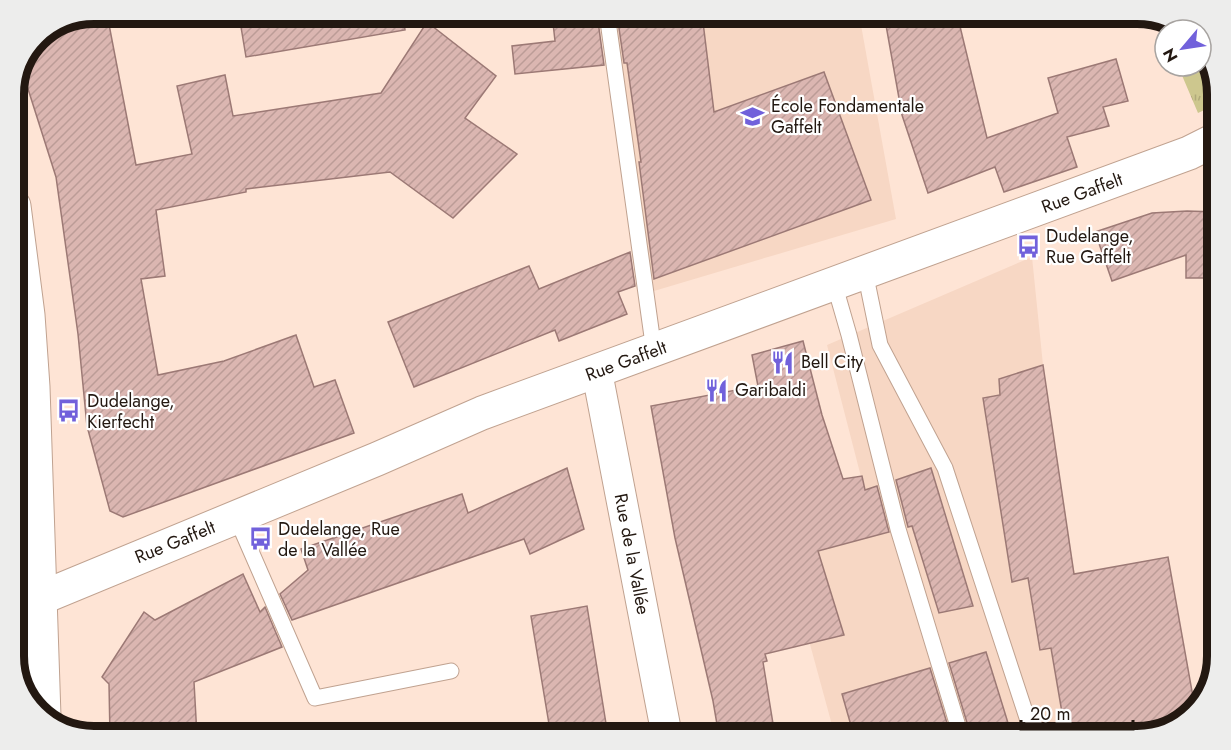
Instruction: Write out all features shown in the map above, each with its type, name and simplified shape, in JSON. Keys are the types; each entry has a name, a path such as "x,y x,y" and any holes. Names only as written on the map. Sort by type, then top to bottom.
{"main road":[{"name":"Rue Gaffelt","path":"27,604 482,413 1189,153 1207,144"},
{"path":"24,285 33,387 27,604 42,701"}],"street":[{"name":"Rue de la Vallée","path":"597,372 665,726"}],"lane":[{"path":"608,24 654,351"},
{"path":"865,272 880,345 945,468 1030,726"},
{"path":"834,283 898,529 958,726"},
{"path":"236,517 315,698 451,671"}],"shaded area":[{"name":"École Fondamentale Gaffelt","path":"614,24 861,24 896,219 654,291"},
{"path":"1032,257 1043,365 1074,570 1103,726 832,726 787,560 876,535 827,345"}],"green space":[{"path":"1183,78 1205,78 1207,109 1198,113"}],"building":[{"path":"94,24 109,24 136,165 192,154 177,86 225,75 233,116 381,93 426,24 430,24 496,76 465,118 517,154 453,218 390,172 246,189 246,192 156,210 165,276 141,279 158,375 224,361 296,335 314,387 335,380 354,433 123,517 110,511 87,426 78,334 56,177 25,81 26,76 36,55 55,36 67,29"},
{"path":"240,24 404,24 405,30 246,57"},
{"path":"553,24 598,24 604,65 515,74 512,46 555,41"},
{"name":"École Fondamentale Gaffelt","path":"618,24 703,24 714,112 824,72 871,200 654,279 639,162 641,162 627,63 624,63"},
{"path":"886,24 959,24 987,138 1058,113 1048,78 1116,59 1128,101 1103,107 1109,126 1067,137 1077,167 1004,192 995,167 928,193 902,115"},
{"path":"1207,212 1207,278 1186,278 1186,255 1112,281 1095,232 1152,213"},
{"path":"630,252 635,286 618,292 627,314 559,341 555,330 414,387 388,322 529,266 539,289"},
{"path":"803,341 822,415 843,479 862,476 865,490 877,486 889,532 818,551 844,635 765,654 767,661 763,662 773,726 717,726 675,538 651,406 758,386 752,355"},
{"path":"1043,365 1074,574 1168,557 1193,698 1180,711 1164,721 1137,726 1064,726 1051,648 1040,650 1028,578 1012,582 983,398 1000,395 999,379"},
{"path":"567,468 584,529 530,554 524,539 292,620 280,594 308,570 301,549 462,494 468,513"},
{"path":"931,468 973,606 939,613 912,526 908,527 896,480"},
{"path":"243,574 260,612 265,607 282,647 194,682 196,726 110,726 109,684 102,677 144,612 155,620"},
{"path":"587,606 606,726 549,726 531,616"},
{"path":"986,652 1009,726 968,726 949,663"},
{"path":"930,668 948,726 851,726 842,694"}],"place":[{"name":"École Fondamentale Gaffelt","path":"753,116"},
{"name":"Dudelange, Rue Gaffelt","path":"1028,246"},
{"name":"Bell City","path":"783,362"},
{"name":"Garibaldi","path":"717,390"},
{"name":"Dudelange, Kierfecht","path":"69,411"},
{"name":"Dudelange, Rue de la Vallée","path":"260,539"}]}
